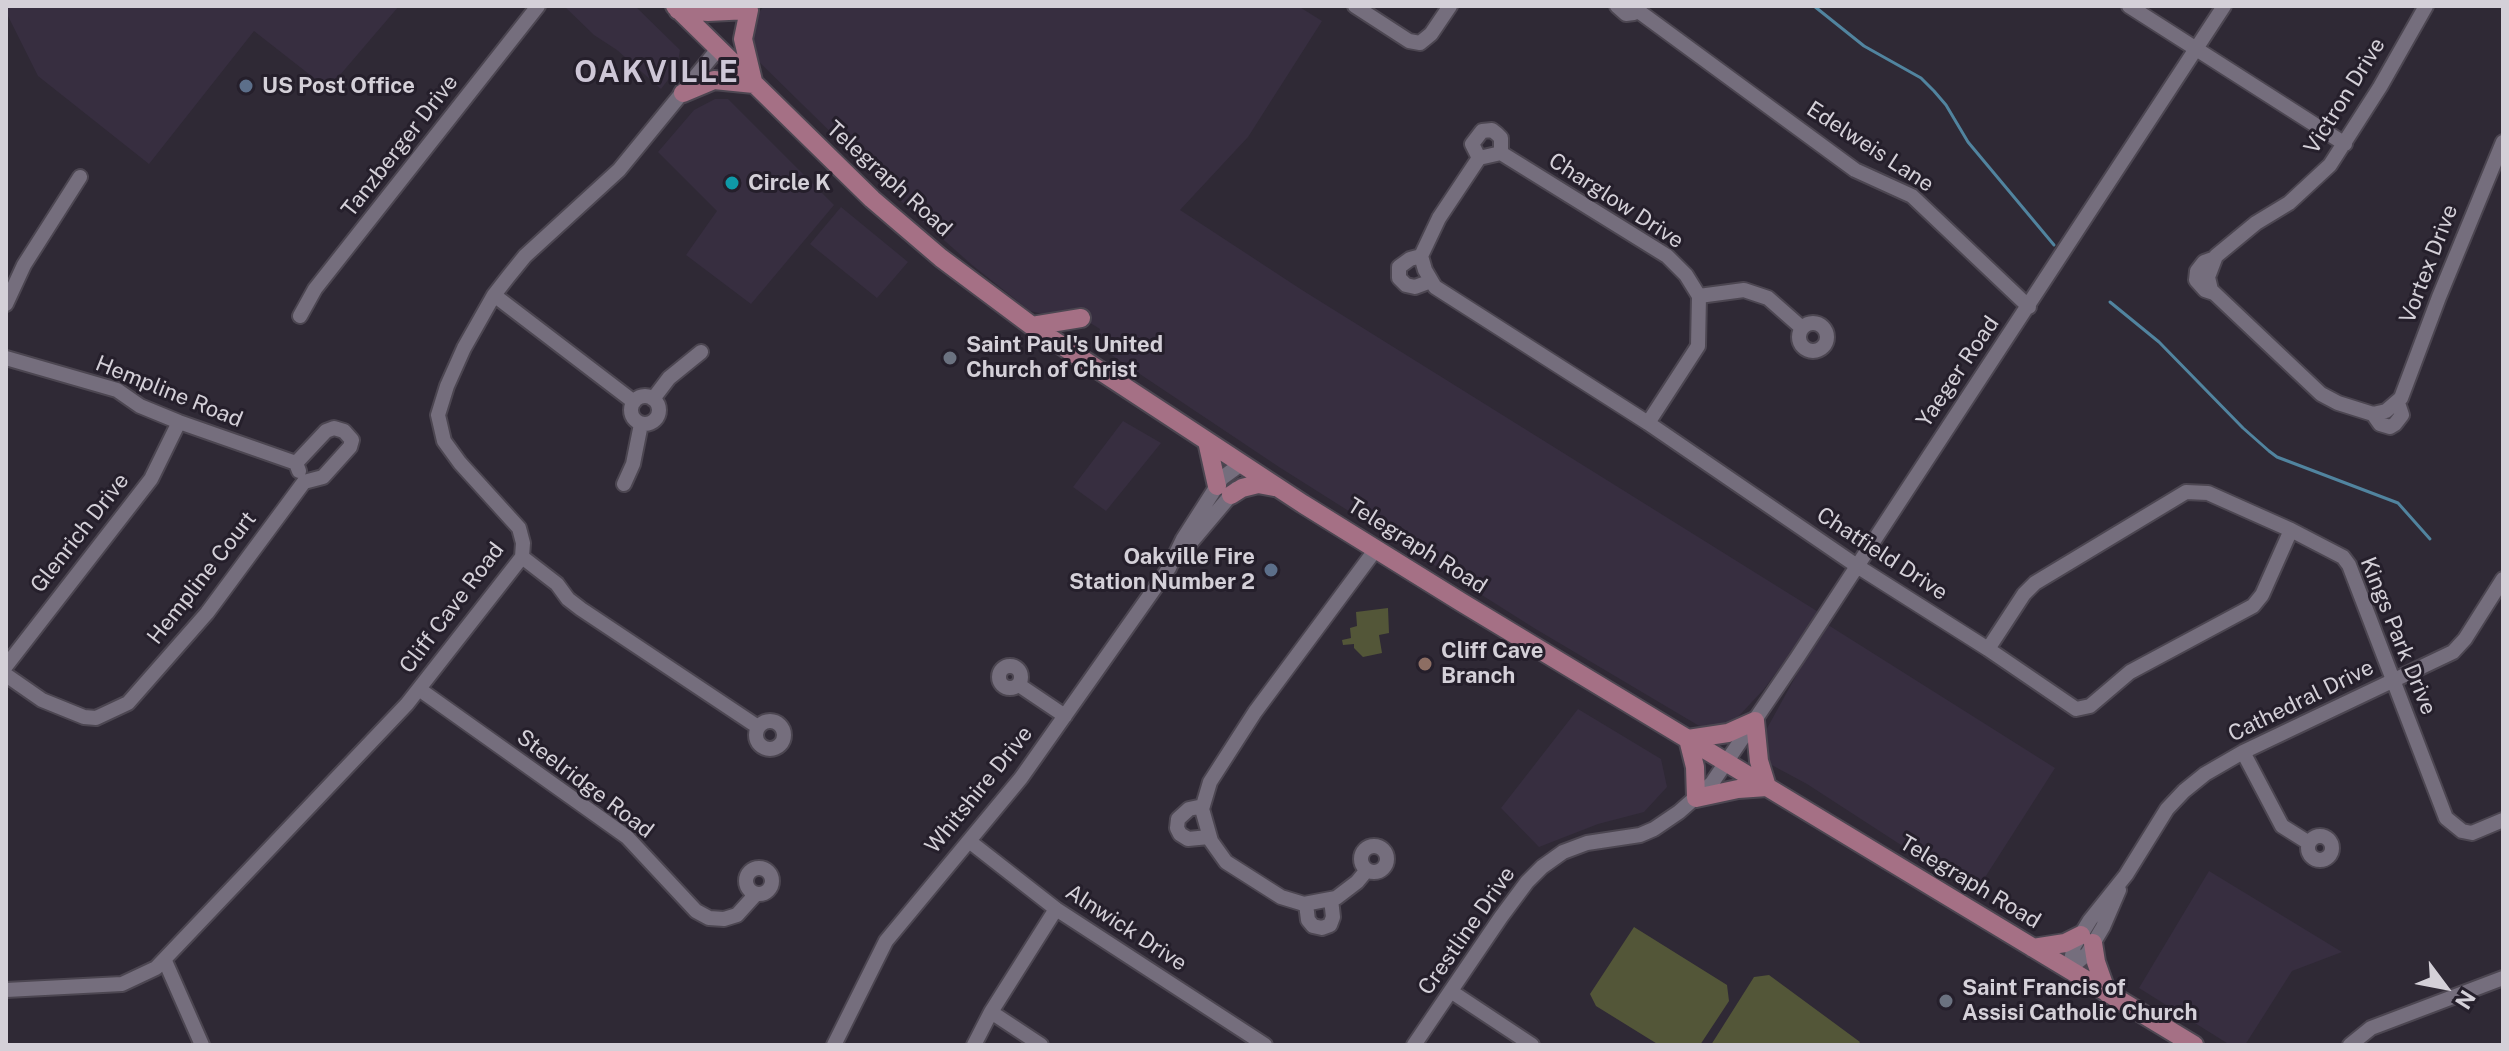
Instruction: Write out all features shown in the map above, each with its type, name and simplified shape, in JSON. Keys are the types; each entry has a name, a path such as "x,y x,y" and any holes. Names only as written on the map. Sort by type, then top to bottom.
{"main road":[{"path":"676,8 708,12 750,8"},
{"name":"Telegraph Road","path":"676,8 916,238 1032,326 1376,549 2194,1045"},
{"path":"718,49 750,8"},
{"path":"683,93 714,80 754,84 743,39 750,8"},
{"path":"1032,326 1081,318"},
{"path":"1207,441 1224,491 1258,484 1279,488"},
{"path":"1755,721 1759,761 1767,787 1738,789 1696,798 1695,767 1688,739 1728,733 1755,721"},
{"path":"2033,948 2087,939 2107,993"}],"street":[{"name":"Tanzberger Drive","path":"300,316 315,289 538,6"},
{"path":"1355,6 1409,41 1420,43 1431,34 1450,6"},
{"name":"Edelweis Lane","path":"1617,6 1626,14 1638,8 1855,170 1912,196 2029,307"},
{"path":"2129,6 2345,144"},
{"name":"Yaeger Road","path":"1727,763 2224,6"},
{"name":"Victron Drive","path":"2214,293 2205,290 2196,280 2197,271 2204,262 2215,258 2256,223 2289,203 2313,183 2345,144 2426,6"},
{"name":"Cliff Cave Road","path":"6,990 122,984 147,975 165,961 419,689 522,557 523,543 519,528 444,441 438,415 447,386 494,295 525,256 604,187 718,49"},
{"name":"Charglow Drive","path":"1426,269 1439,218 1479,158 1472,144 1482,131 1492,130 1501,138 1501,153 1667,256 1686,275 1699,296"},
{"name":"Vortex Drive","path":"2208,277 2214,293 2321,394 2373,414 2386,411 2398,403 2503,142"},
{"path":"1479,158 1501,153"},
{"path":"6,304 24,265 80,177"},
{"name":"Victron Drive","path":"2208,277 2215,258"},
{"name":"Chatfield Drive","path":"1426,269 1435,287 1648,423 1857,566 2076,709 2090,706 2130,672 2253,606 2262,595 2291,530"},
{"path":"1648,423 1698,346 1699,296 1744,290 1768,298 1802,328"},
{"path":"494,295 634,402"},
{"path":"653,399 669,378 701,352"},
{"name":"Hempline Road","path":"6,358 117,390 140,406 179,422 296,463"},
{"path":"641,424 631,412 634,402 643,397 653,399"},
{"path":"641,424 652,422 658,414 653,399"},
{"name":"Glenrich Drive","path":"6,666 151,479 179,422"},
{"path":"624,484 633,464 641,424"},
{"name":"Hempline Court","path":"6,675 42,700 84,717 96,718 128,703 207,613 304,482 323,477 350,447 352,440 344,431 334,428 326,431 296,463"},
{"path":"296,463 304,482"},
{"name":"Whitshire Drive","path":"834,1045 886,941 1021,778 1169,568 1183,539 1224,491 1237,488 1241,464"},
{"name":"Kings Park Drive","path":"1988,649 2024,594 2035,583 2186,492 2208,493 2334,551 2349,565 2446,818 2462,831 2474,832 2503,820"},
{"path":"1367,870 1357,882 1331,899 1306,904 1281,897 1226,862 1209,837 1203,806 1210,782 1260,704 1376,549"},
{"path":"522,557 557,584 568,599 581,609 758,727"},
{"name":"Cathedral Drive","path":"2069,970 2074,946 2087,939 2152,831 2176,800 2205,774 2243,752 2453,652 2473,628 2503,579"},
{"path":"1019,685 1065,716"},
{"name":"Steelridge Road","path":"419,689 627,837 696,911 709,918 724,919 737,915 756,894"},
{"path":"2243,752 2282,826 2309,843"},
{"name":"Crestline Drive","path":"1414,1045 1501,917 1542,867 1563,852 1587,843 1628,838 1654,829 1696,798 1727,763"},
{"path":"1203,806 1189,809 1178,819 1177,828 1188,839 1209,837"},
{"name":"Alnwick Drive","path":"969,841 1056,909 1265,1045"},
{"path":"1306,904 1308,920 1313,926 1322,928 1330,925 1333,917 1331,899"},
{"path":"974,1045 991,1012 1056,909"},
{"path":"165,961 202,1045"},
{"path":"2350,1045 2371,1028 2503,978"},
{"path":"1452,992 1532,1045"},
{"path":"991,1012 1041,1045"}],"shaded area":[{"path":"6,6 399,6 328,89 254,31 149,164 38,76 6,12"},
{"path":"564,6 635,6 680,50 677,68 661,89 617,50 594,35"},
{"path":"764,6 1298,6 1322,21 1248,137 1180,210 1302,290 1820,613 1764,689 1737,718 1724,729 1706,730 1534,628 1279,467 1101,348 1096,341 1100,329 1074,313 1056,317 1030,311 909,209 749,52 754,19"},
{"path":"715,99 728,99 834,205 751,304 686,255 717,211 658,152 694,110"},
{"path":"841,207 908,262 877,298 810,244"},
{"path":"1123,421 1161,443 1106,511 1073,487"},
{"path":"1825,623 2055,768 1975,893 1807,784 1766,762 1765,732"},
{"path":"1578,709 1661,759 1667,787 1644,812 1598,824 1539,847 1501,808"},
{"path":"2209,871 2342,952 2292,971 2245,1045 2230,1045 2139,988"}],"green space":[{"path":"1388,608 1389,633 1379,635 1382,653 1363,657 1354,644 1343,645 1342,640 1351,638 1350,628 1357,626 1356,612"},
{"path":"1634,927 1727,985 1729,1001 1700,1045 1659,1045 1596,1006 1590,994"},
{"path":"1769,975 1860,1042 1858,1045 1711,1045 1754,977"}],"waterway":[{"path":"1814,6 1864,46 1921,78 1946,105 1968,142 2054,245"},
{"path":"2110,302 2159,342 2243,428 2277,457 2398,503 2430,539"}],"place":[{"name":"US Post Office","path":"246,86"},
{"name":"Circle K","path":"732,183"},
{"name":"Saint Paul's United Church of Christ","path":"950,358"},
{"name":"Oakville Fire Station Number 2","path":"1271,570"},
{"name":"Cliff Cave Branch","path":"1425,664"},
{"name":"Saint Francis of Assisi Catholic Church","path":"1946,1001"}],"district":[{"name":"OAKVILLE","path":"657,73"}]}
